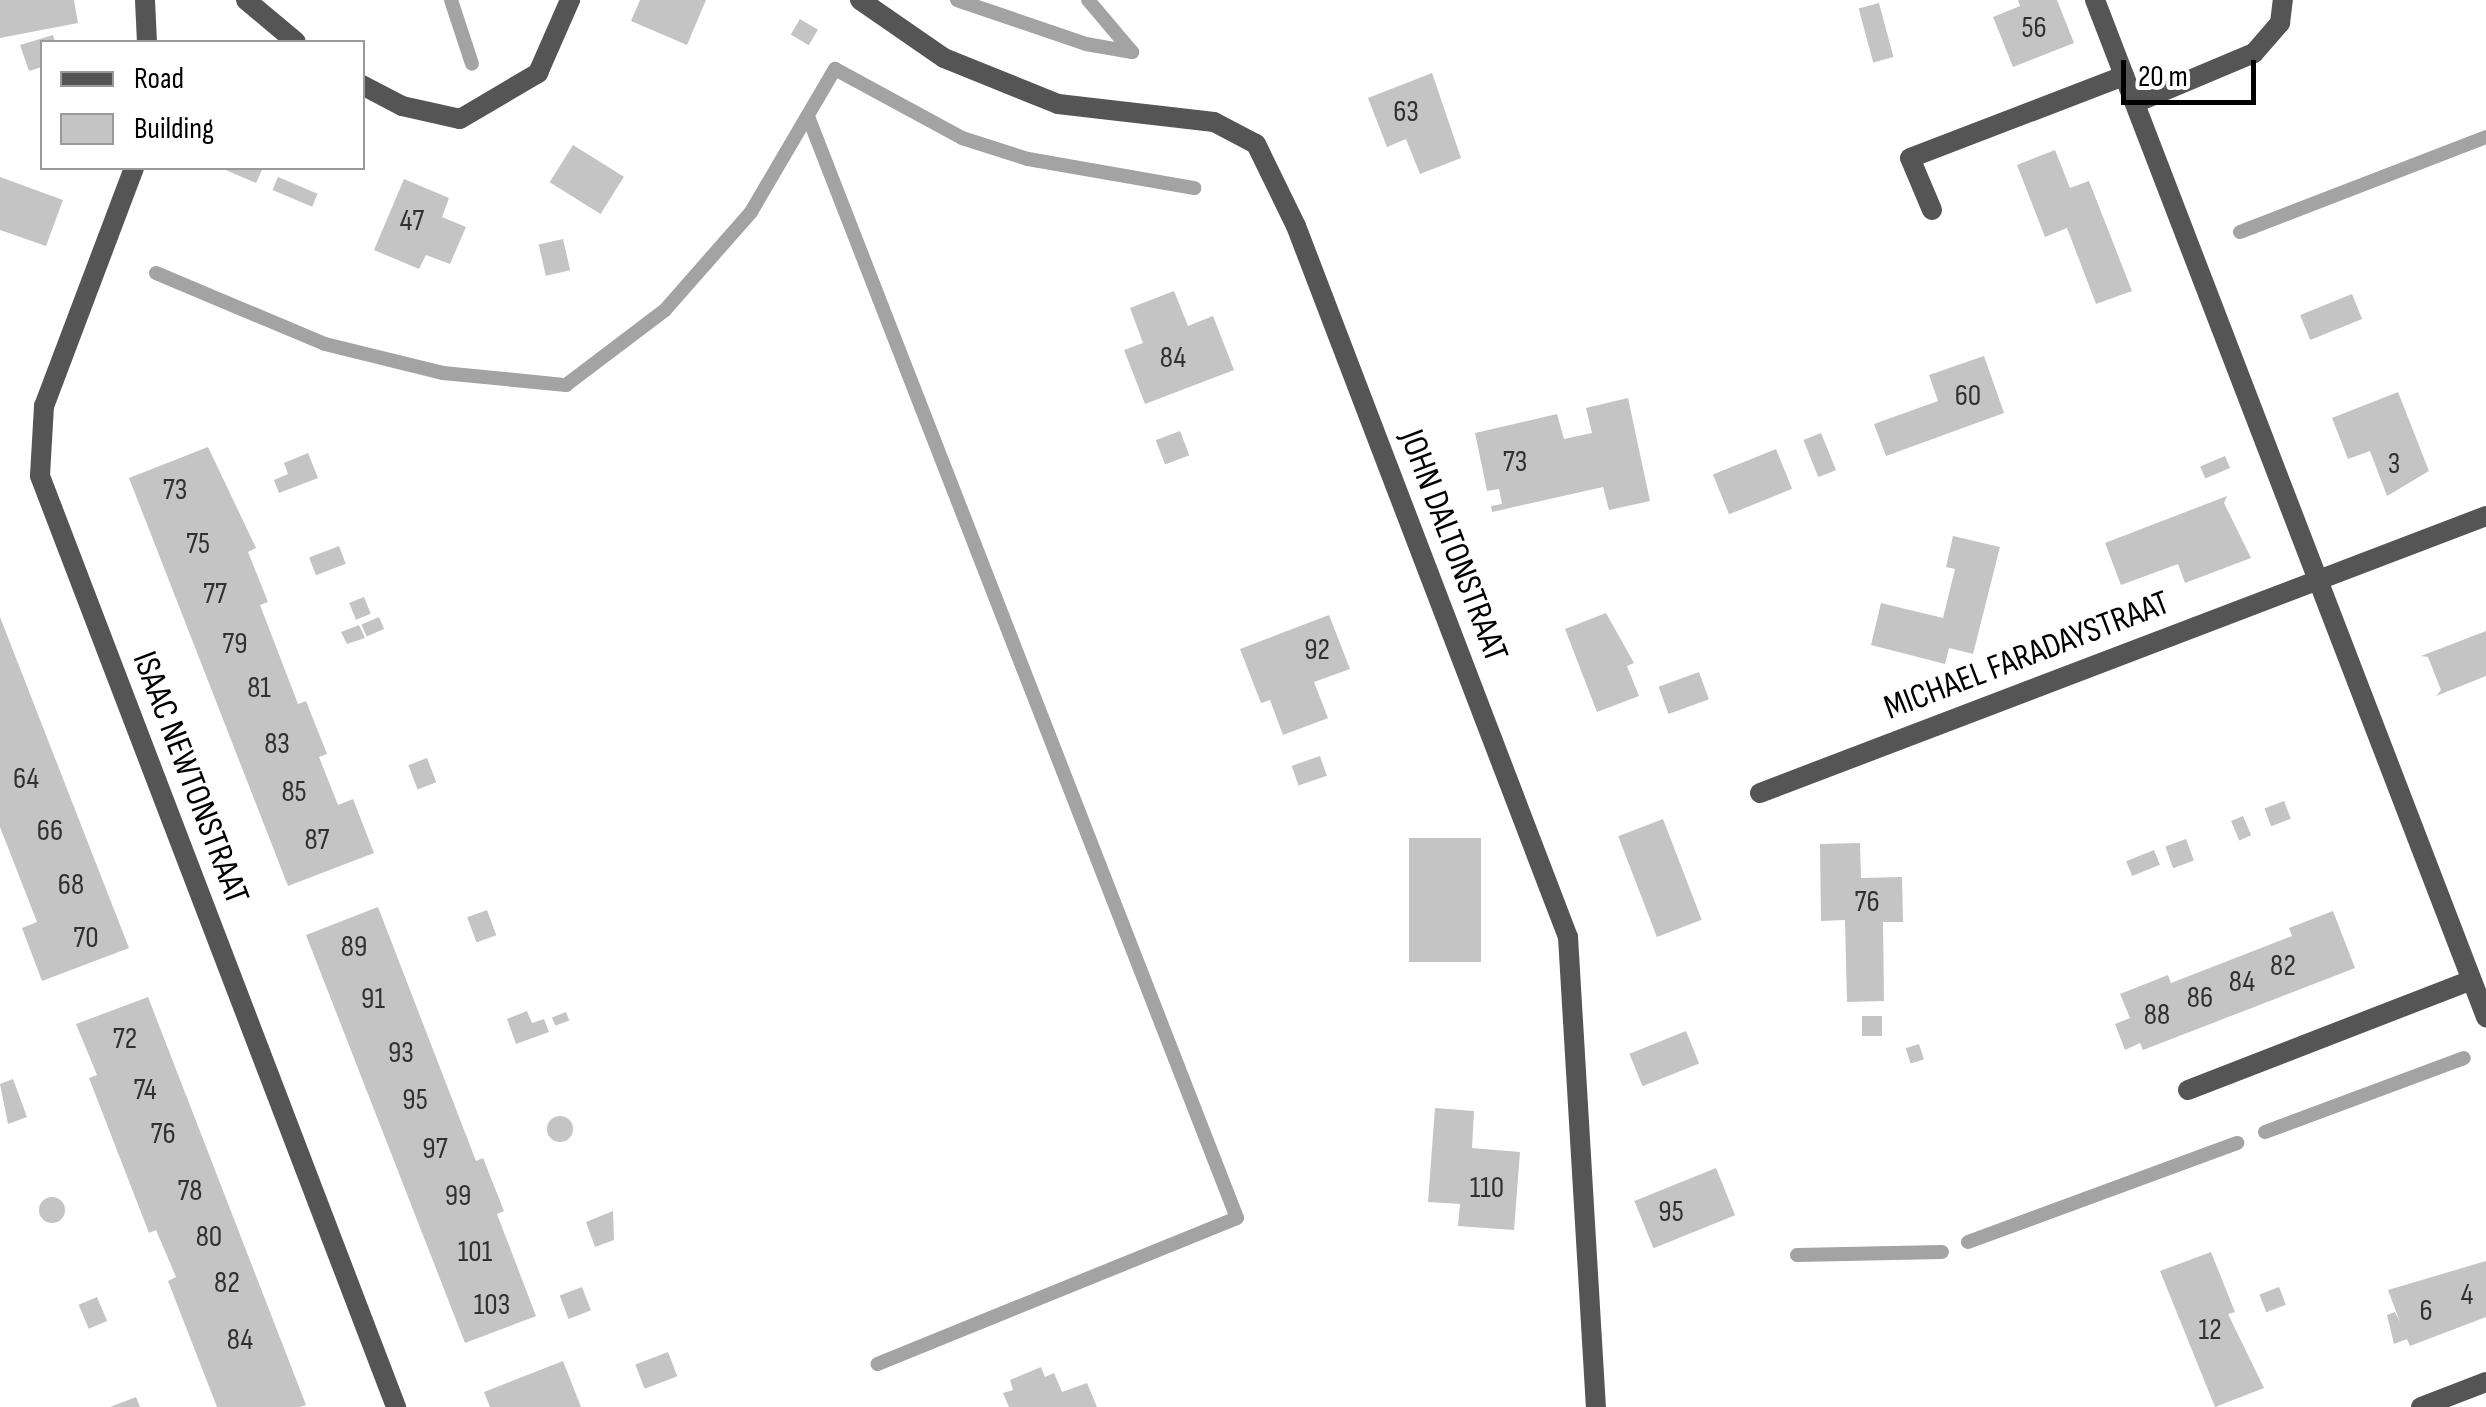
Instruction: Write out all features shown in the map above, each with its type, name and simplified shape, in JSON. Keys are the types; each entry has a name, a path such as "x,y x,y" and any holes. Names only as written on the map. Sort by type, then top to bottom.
{"street":[{"path":"145,0 147,40"},
{"path":"246,0 294,40"},
{"path":"365,86 402,106 460,118 538,72 570,0"},
{"name":"JOHN DALTONSTRAAT","path":"860,0 944,58 1058,104 1214,122 1256,144 1296,226 1568,936 1596,1407"},
{"path":"2096,0 2486,1017"},
{"path":"2135,103 2254,54 2280,22 2283,0"},
{"path":"1932,210 1910,158 2124,76"},
{"name":"ISAAC NEWTONSTRAAT","path":"133,170 44,406 40,476 396,1407"},
{"name":"MICHAEL FARADAYSTRAAT","path":"1760,793 2486,516"},
{"path":"2188,1090 2471,980"},
{"path":"2421,1407 2486,1382"}],"building":[{"path":"0,0 74,0 78,23 0,38"},
{"path":"640,0 706,0 687,45 631,21"},
{"path":"2018,0 2057,0 2074,43 2013,67 1993,17 2020,6"},
{"path":"1879,3 1893,57 1873,63 1859,8"},
{"path":"800,19 818,30 809,45 791,34"},
{"path":"53,35 54,40 40,40 40,68 29,71 20,45"},
{"path":"1432,73 1461,158 1420,174 1406,139 1387,147 1368,98"},
{"path":"573,145 624,177 601,214 550,182"},
{"path":"2055,150 2070,188 2089,181 2132,291 2096,304 2067,228 2045,237 2017,165"},
{"path":"226,170 262,170 256,183"},
{"path":"0,177 63,200 46,246 0,230"},
{"path":"278,177 318,194 312,207 273,190"},
{"path":"404,179 449,198 442,217 466,227 450,264 426,255 419,269 374,250"},
{"path":"563,239 570,270 546,276 539,245"},
{"path":"1174,291 1188,326 1213,316 1234,370 1145,404 1124,350 1143,343 1130,308"},
{"path":"2352,294 2362,319 2310,340 2300,315"},
{"path":"1984,356 2004,413 1886,456 1874,424 1938,401 1929,375"},
{"path":"2398,392 2429,471 2387,496 2370,451 2348,459 2332,418"},
{"path":"1628,398 1650,501 1609,510 1603,487 1492,512 1491,506 1502,504 1499,489 1487,491 1475,433 1557,414 1564,439 1592,433 1586,408"},
{"path":"1180,431 1189,455 1165,465 1156,440"},
{"path":"1821,433 1836,470 1818,477 1803,440"},
{"path":"208,447 256,548 248,552 268,602 260,605 298,704 306,701 327,754 319,757 338,805 353,799 374,853 288,886 129,478"},
{"path":"1776,449 1792,489 1729,514 1713,474"},
{"path":"308,453 318,478 279,493 274,480 288,474 284,463"},
{"path":"2225,456 2230,468 2205,479 2200,467"},
{"path":"2227,496 2224,503 2251,558 2185,583 2178,564 2121,585 2105,543"},
{"path":"1953,536 2000,547 1973,654 1949,648 1945,664 1871,645 1881,603 1943,618 1955,569 1946,567"},
{"path":"339,546 346,564 316,575 309,557"},
{"path":"364,597 371,614 356,620 349,603"},
{"path":"1606,613 1634,663 1627,666 1639,696 1597,712 1565,629"},
{"path":"1329,615 1350,669 1314,682 1328,718 1283,735 1270,700 1261,703 1240,649"},
{"path":"0,617 129,948 42,981 22,928 37,922 0,827"},
{"path":"379,617 384,629 367,636 362,624"},
{"path":"359,625 365,638 347,644 341,632"},
{"path":"2486,631 2486,676 2436,696 2441,690 2428,657 2421,656"},
{"path":"1699,672 1709,699 1669,714 1659,687"},
{"path":"1320,756 1327,776 1298,786 1292,766"},
{"path":"427,758 436,782 418,789 408,765"},
{"path":"2284,801 2291,819 2271,826 2264,809"},
{"path":"2243,816 2251,835 2239,840 2231,821"},
{"path":"1663,819 1702,920 1657,937 1618,836"},
{"path":"1409,838 1481,838 1481,962 1409,962"},
{"path":"2186,839 2194,861 2173,868 2165,847"},
{"path":"1860,843 1861,878 1902,877 1903,922 1883,922 1884,1001 1847,1002 1845,920 1821,921 1820,844"},
{"path":"2154,850 2160,865 2132,876 2126,861"},
{"path":"378,907 476,1161 483,1158 504,1211 497,1214 536,1316 465,1343 306,935"},
{"path":"487,910 496,935 477,943 467,917"},
{"path":"2333,911 2355,968 2143,1050 2140,1043 2125,1050 2115,1024 2130,1018 2120,994 2168,975 2171,983 2292,936 2289,928"},
{"path":"148,997 306,1405 217,1407 168,1281 176,1277 156,1230 149,1233 89,1078 97,1075 76,1024"},
{"path":"527,1011 532,1023 544,1019 549,1032 516,1044 507,1019"},
{"path":"566,1012 569,1020 555,1026 552,1017"},
{"path":"1862,1016 1882,1016 1882,1036 1862,1036"},
{"path":"1686,1031 1699,1063 1643,1086 1629,1054"},
{"path":"1919,1044 1924,1059 1911,1064 1906,1048"},
{"path":"13,1079 27,1117 8,1124 0,1084"},
{"path":"1435,1108 1474,1111 1472,1148 1520,1152 1514,1230 1458,1226 1460,1204 1428,1202"},
{"path":"560,1116 569,1120 573,1129 569,1138 560,1142 551,1138 547,1129 551,1120"},
{"path":"1716,1168 1735,1215 1654,1248 1634,1201"},
{"path":"52,1197 61,1201 65,1210 61,1219 52,1223 43,1219 39,1210 43,1201"},
{"path":"613,1211 614,1240 595,1247 586,1222"},
{"path":"2211,1252 2235,1312 2228,1314 2264,1388 2215,1407 2160,1271"},
{"path":"2486,1261 2486,1317 2410,1346 2407,1339 2394,1344 2387,1315 2395,1312 2400,1322 2388,1290"},
{"path":"582,1287 591,1310 569,1319 560,1296"},
{"path":"2279,1287 2286,1305 2266,1312 2259,1295"},
{"path":"97,1297 107,1321 89,1329 79,1305"},
{"path":"668,1352 677,1376 645,1389 635,1365"},
{"path":"563,1361 581,1407 490,1407 484,1392"},
{"path":"1041,1367 1045,1377 1054,1373 1062,1392 1087,1383 1097,1407 1009,1407 1003,1393 1013,1390 1010,1380"},
{"path":"136,1397 140,1407 110,1407"}],"waterway":[{"path":"451,0 472,64"},
{"path":"957,0 1086,44 1132,52 1088,0"},
{"path":"156,273 325,344 443,373 566,385 665,310 751,212 835,69 962,138 1028,159 1195,188"},
{"path":"809,119 1237,1218 878,1364"},
{"path":"2240,232 2486,137"},
{"path":"2265,1132 2464,1058"},
{"path":"1968,1242 2237,1143"},
{"path":"1797,1255 1942,1252"}]}
